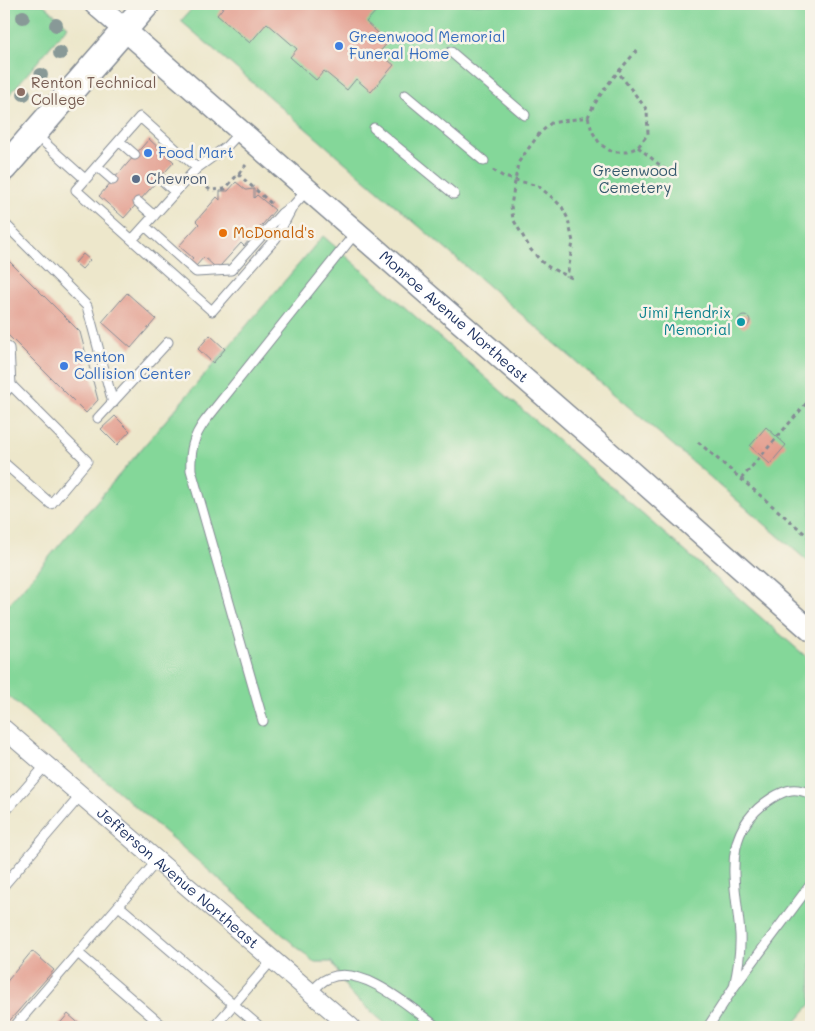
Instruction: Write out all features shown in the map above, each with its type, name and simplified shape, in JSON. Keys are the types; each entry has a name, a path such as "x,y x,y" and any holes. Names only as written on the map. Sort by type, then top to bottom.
{"main road":[{"path":"4,168 147,4"}],"street":[{"name":"Monroe Avenue Northeast","path":"95,4 357,231 811,631"},
{"name":"Jefferson Avenue Northeast","path":"4,729 351,1027"}],"lane":[{"path":"450,52 525,116"},
{"path":"405,95 484,161"},
{"path":"194,171 140,117 76,190 212,311 276,238 293,206 308,189"},
{"path":"374,128 454,194"},
{"path":"132,240 194,171 226,147 241,130"},
{"path":"34,133 85,179"},
{"path":"119,142 135,156"},
{"path":"97,166 113,180"},
{"path":"160,178 175,192"},
{"path":"138,202 154,216"},
{"path":"145,226 196,272 231,270 282,213 293,206"},
{"path":"4,223 87,306 113,403"},
{"path":"263,721 191,470 192,445 205,421 357,231"},
{"path":"98,418 168,342"},
{"path":"4,344 9,348 11,385 4,394"},
{"path":"4,464 51,504 87,461 11,385"},
{"path":"4,813 46,765"},
{"path":"734,987 740,961 740,934 734,890 734,852 744,825 762,804 782,792 800,789 811,794"},
{"path":"4,885 82,795"},
{"path":"14,1027 157,861"},
{"path":"708,1027 734,987 811,884"},
{"path":"119,906 260,1027"},
{"path":"78,953 164,1027"},
{"path":"214,1027 272,960"},
{"path":"311,993 328,978 340,976 370,981 392,994 437,1027"}],"path":[{"path":"618,72 646,110 648,134 638,147 628,152 612,152 600,144 592,132 588,117 600,94 618,72 639,48"},
{"path":"484,161 504,177 514,180 525,182 538,186 554,199 565,213 573,242 569,277 542,262 524,241 513,219 511,206 514,180 518,163 528,148 551,123 588,117"},
{"path":"638,147 673,176"},
{"path":"194,171 210,190 225,189 246,165"},
{"path":"238,174 282,213"},
{"path":"742,479 811,398"},
{"path":"698,442 811,539"}],"green space":[{"path":"4,4 43,4 68,26 4,101"},
{"name":"Greenwood Cemetery","path":"196,4 811,4 811,564 181,21"},
{"path":"323,236 811,661 811,1004 791,1027 389,1027 349,992 332,962 314,962 4,692 4,610"}],"building":[{"name":"Greenwood Memorial Funeral Home","path":"226,4 374,4 379,8 366,22 388,42 379,53 394,65 371,92 356,79 347,90 324,71 316,80 290,57 297,49 267,23 250,43 217,15"},
{"name":"Chevron","path":"149,139 174,162 124,218 99,196"},
{"name":"McDonald's","path":"236,182 246,190 254,189 254,198 257,195 275,210 244,246 241,243 220,266 214,266 204,257 196,266 190,261 193,258 179,246 199,224 196,221 217,197 220,200 220,191 228,191"},
{"path":"83,254 90,260 82,269 75,263"},
{"name":"Renton Collision Center","path":"9,261 80,332 98,400 86,413 4,331 4,266"},
{"path":"127,293 156,319 131,348 102,322"},
{"path":"742,315 746,315 750,321 746,327 742,327 738,323 738,319"},
{"path":"210,335 225,349 213,363 198,349"},
{"path":"115,416 130,431 117,445 101,429"},
{"path":"766,427 786,445 770,464 750,446"},
{"path":"32,951 54,970 4,1027 4,985"},
{"path":"68,1014 83,1027 57,1027"}],"place":[{"name":"Greenwood Memorial Funeral Home","path":"339,46"},
{"name":"Renton Technical College","path":"21,92"},
{"name":"Food Mart","path":"148,153"},
{"name":"Chevron","path":"136,179"},
{"name":"McDonald's","path":"223,233"},
{"name":"Jimi Hendrix Memorial","path":"741,322"},
{"name":"Renton Collision Center","path":"64,366"}]}
